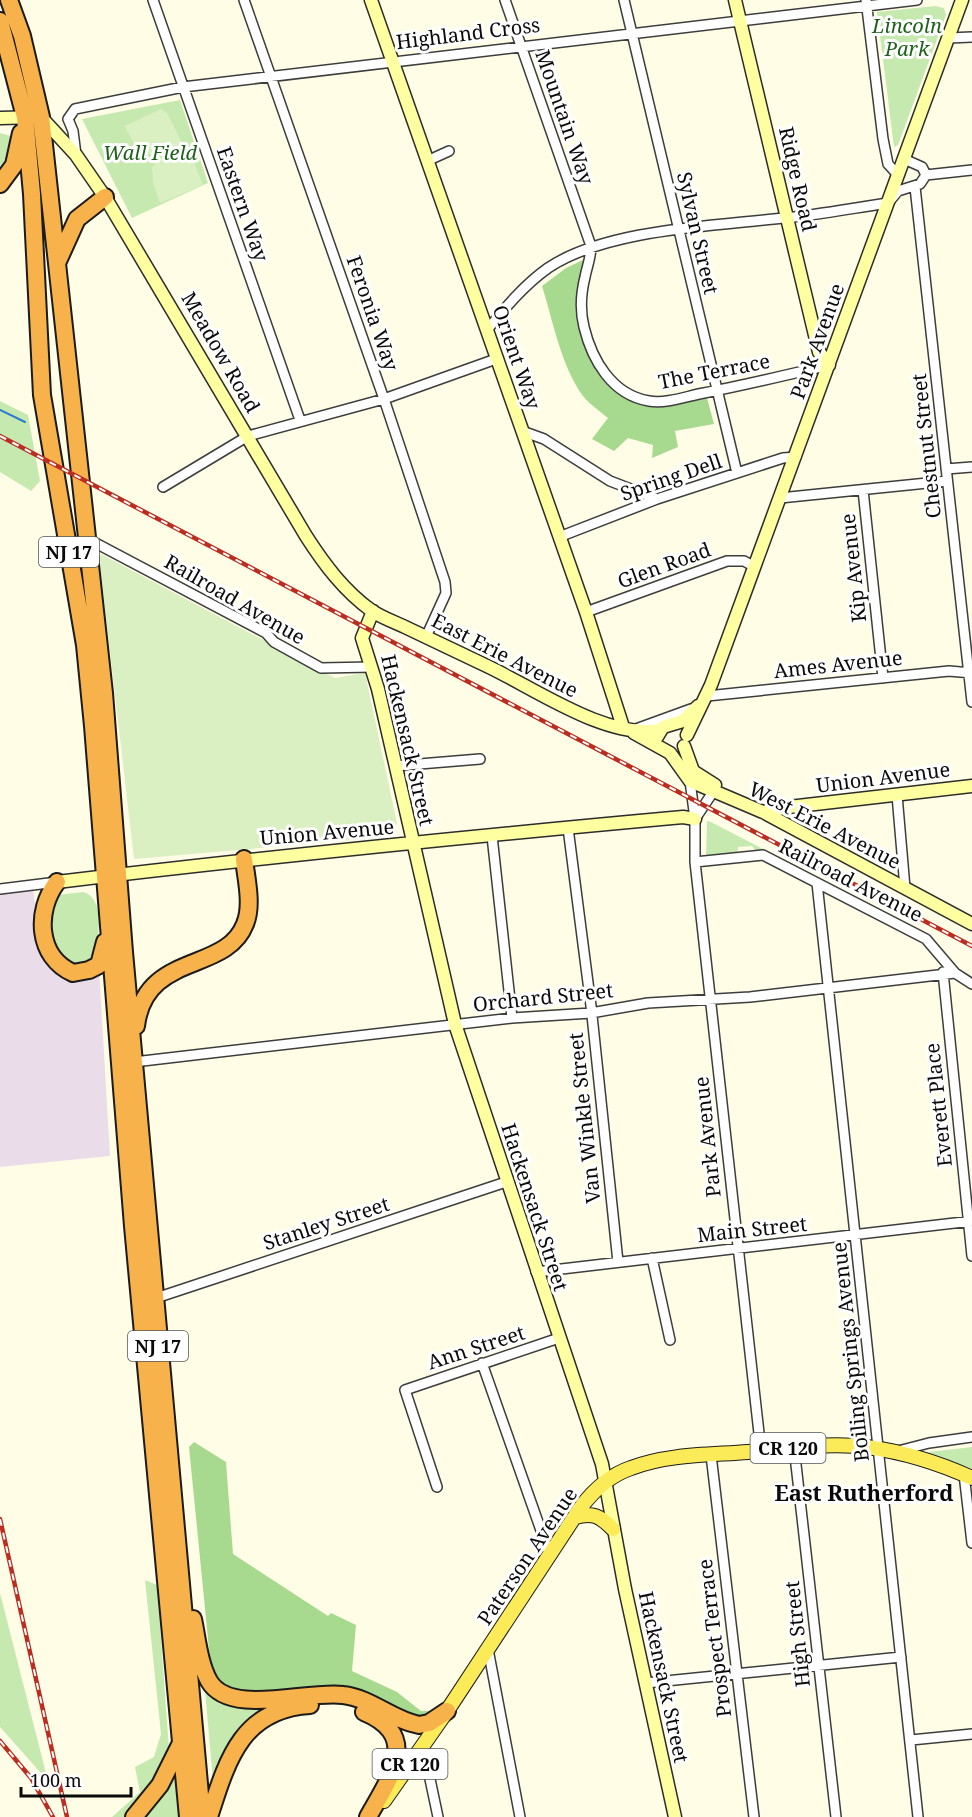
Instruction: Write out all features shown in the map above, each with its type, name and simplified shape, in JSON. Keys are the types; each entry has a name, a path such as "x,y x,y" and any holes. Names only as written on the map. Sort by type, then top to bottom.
{"highway":[{"name":"NJ 17","path":"9,0 24,44 33,117 57,264 105,702 111,876 108,924 159,1521 188,1817"},
{"name":"NJ 17","path":"0,22 33,117 32,194 42,396 85,645 134,1053 202,1817"},
{"path":"0,184 14,165 33,117"},
{"path":"57,264 77,219 105,197"},
{"path":"134,1053 137,1014 151,986 173,972 226,946 234,940 246,923 248,898 244,859"},
{"path":"57,882 49,892 43,913 47,952 55,963 73,973 89,970 99,965 104,955 108,924"},
{"path":"178,1553 206,1674 212,1685 222,1694 245,1700 325,1694 345,1695 419,1725 429,1723 447,1711"},
{"path":"208,1817 229,1756 253,1726 283,1709 330,1703 352,1706 372,1715 385,1724 395,1737 396,1765 370,1817"},
{"path":"134,1817 160,1785 182,1743"}],"main road":[{"name":"Paterson Avenue","path":"370,1817 447,1711 575,1517 605,1482 629,1468 650,1462 711,1455 794,1447 845,1446 896,1451 968,1476"},
{"path":"575,1517 589,1513 596,1515 613,1529"}],"street":[{"name":"Eastern Way","path":"153,0 300,420"},
{"name":"Feronia Way","path":"244,0 384,399 445,582 446,593 426,637"},
{"name":"Orient Way","path":"371,0 559,537 629,728"},
{"name":"Mountain Way","path":"506,0 591,246"},
{"name":"Sylvan Street","path":"624,0 737,474"},
{"name":"Ridge Road","path":"735,0 819,352 829,365"},
{"name":"Highland Cross","path":"76,155 73,131 68,119 75,109 183,87 866,3 917,0"},
{"name":"Park Avenue","path":"685,741 704,699 755,567 962,0"},
{"path":"866,3 883,139 888,164 898,175"},
{"path":"948,38 972,37"},
{"path":"0,118 33,117"},
{"name":"Meadow Road","path":"33,117 76,155 105,197 323,562 344,587 373,611"},
{"path":"428,161 449,151"},
{"path":"904,159 922,167 926,175"},
{"path":"487,330 512,301 547,269 591,246 678,229 787,218 888,203 898,191 915,187 926,175 972,170"},
{"name":"Chestnut Street","path":"915,187 972,702"},
{"name":"The Terrace","path":"591,246 591,260 585,275 582,298 584,326 596,363 617,386 652,402 717,391 829,365"},
{"path":"163,487 248,436 384,399 496,359"},
{"path":"522,431 544,439 610,481 657,500"},
{"name":"Spring Dell","path":"559,537 657,500 783,458 796,457"},
{"path":"946,469 972,467"},
{"path":"780,498 947,481"},
{"name":"Kip Avenue","path":"863,490 883,678"},
{"name":"Railroad Avenue","path":"86,538 266,633 274,642 321,668 372,667"},
{"name":"Glen Road","path":"586,612 727,561 744,561 755,567"},
{"name":"East Erie Avenue","path":"373,611 581,715 629,728 660,730"},
{"name":"Hackensack Street","path":"373,611 362,638 372,667 455,1024 602,1464 613,1529 675,1817"},
{"name":"Ames Avenue","path":"704,699 949,671 970,673"},
{"path":"629,728 681,714 704,699"},
{"name":"Park Avenue","path":"674,724 686,718 704,699"},
{"path":"685,741 677,752 665,750 657,738 660,730 668,724 681,727 685,741 691,776 763,812"},
{"name":"East Erie Avenue","path":"629,728 665,750"},
{"name":"West Erie Avenue","path":"665,750 691,776 713,792 763,812 972,924"},
{"path":"395,766 480,759"},
{"name":"Park Avenue","path":"691,776 695,819 695,862 760,1451"},
{"name":"Union Avenue","path":"763,812 972,786"},
{"path":"695,819 713,792"},
{"path":"897,795 905,888"},
{"name":"Union Avenue","path":"0,889 244,859 683,817 695,819"},
{"name":"Van Winkle Street","path":"567,828 591,1013 618,1262"},
{"path":"492,836 512,1018"},
{"name":"Railroad Avenue","path":"695,862 763,855 926,939 955,973 972,984"},
{"name":"Boiling Springs Avenue","path":"817,883 918,1817"},
{"name":"Everett Place","path":"938,951 944,975 972,1256"},
{"name":"Orchard Street","path":"134,1053 512,1018 591,1013 648,1003 711,1000 955,973"},
{"name":"Stanley Street","path":"156,1298 506,1182"},
{"name":"Main Street","path":"536,1272 970,1221"},
{"path":"652,1258 670,1340"},
{"name":"Ann Street","path":"437,1487 405,1390 560,1338"},
{"path":"482,1364 550,1556"},
{"path":"896,1451 929,1443 972,1437"},
{"name":"High Street","path":"794,1447 836,1817"},
{"name":"Prospect Terrace","path":"711,1455 754,1817"},
{"path":"968,1476 972,1543"},
{"path":"488,1650 520,1817"},
{"path":"646,1683 901,1657"},
{"path":"911,1740 972,1734"},
{"path":"423,1746 438,1817"}],"shaded area":[{"path":"33,888 41,951 99,967 110,1156 0,1167 0,891"}],"green space":[{"name":"Lincoln Park","path":"935,6 944,8 946,15 898,145 894,147 877,12"},
{"name":"Wall Field","path":"180,100 208,183 132,218 82,119"},
{"path":"161,109 167,113 182,143 166,153 187,145 203,185 160,203 153,183 152,167 165,154 144,153 136,146 125,126"},
{"path":"0,133 11,136 14,142 0,179"},
{"path":"585,259 578,294 578,312 585,346 603,376 624,395 647,406 666,407 707,398 714,424 675,431 678,447 652,458 653,445 628,438 614,451 592,439 608,418 583,396 575,384 558,343 542,286 566,268"},
{"path":"0,401 28,415 40,481 31,491 0,472"},
{"path":"101,554 335,678 365,673 397,823 387,837 134,859 99,557"},
{"path":"707,821 765,850 758,853 752,846 738,847 737,854 706,857"},
{"path":"83,892 95,902 99,931 93,960 77,967 55,957 47,911 57,895"},
{"path":"194,1442 226,1462 233,1554 328,1616 331,1613 356,1625 352,1671 397,1692 421,1711 439,1711 427,1720 409,1717 369,1695 241,1696 220,1684 211,1669 189,1447"},
{"path":"972,1447 972,1469 928,1452"},
{"path":"145,1580 157,1585 169,1749 165,1770 130,1817 112,1817 140,1792 135,1767 154,1757 161,1734"},
{"path":"0,1593 48,1781 0,1727"},
{"path":"204,1679 222,1701 237,1706 287,1705 268,1714 213,1781"},
{"path":"176,1777 179,1817 145,1817"}],"waterway":[{"path":"0,410 25,422"}],"railway":[{"path":"0,436 972,946"},
{"path":"0,1519 67,1817"},
{"path":"0,1741 31,1778 53,1817"}],"district":[{"name":"East Rutherford","path":"864,1492"}]}
